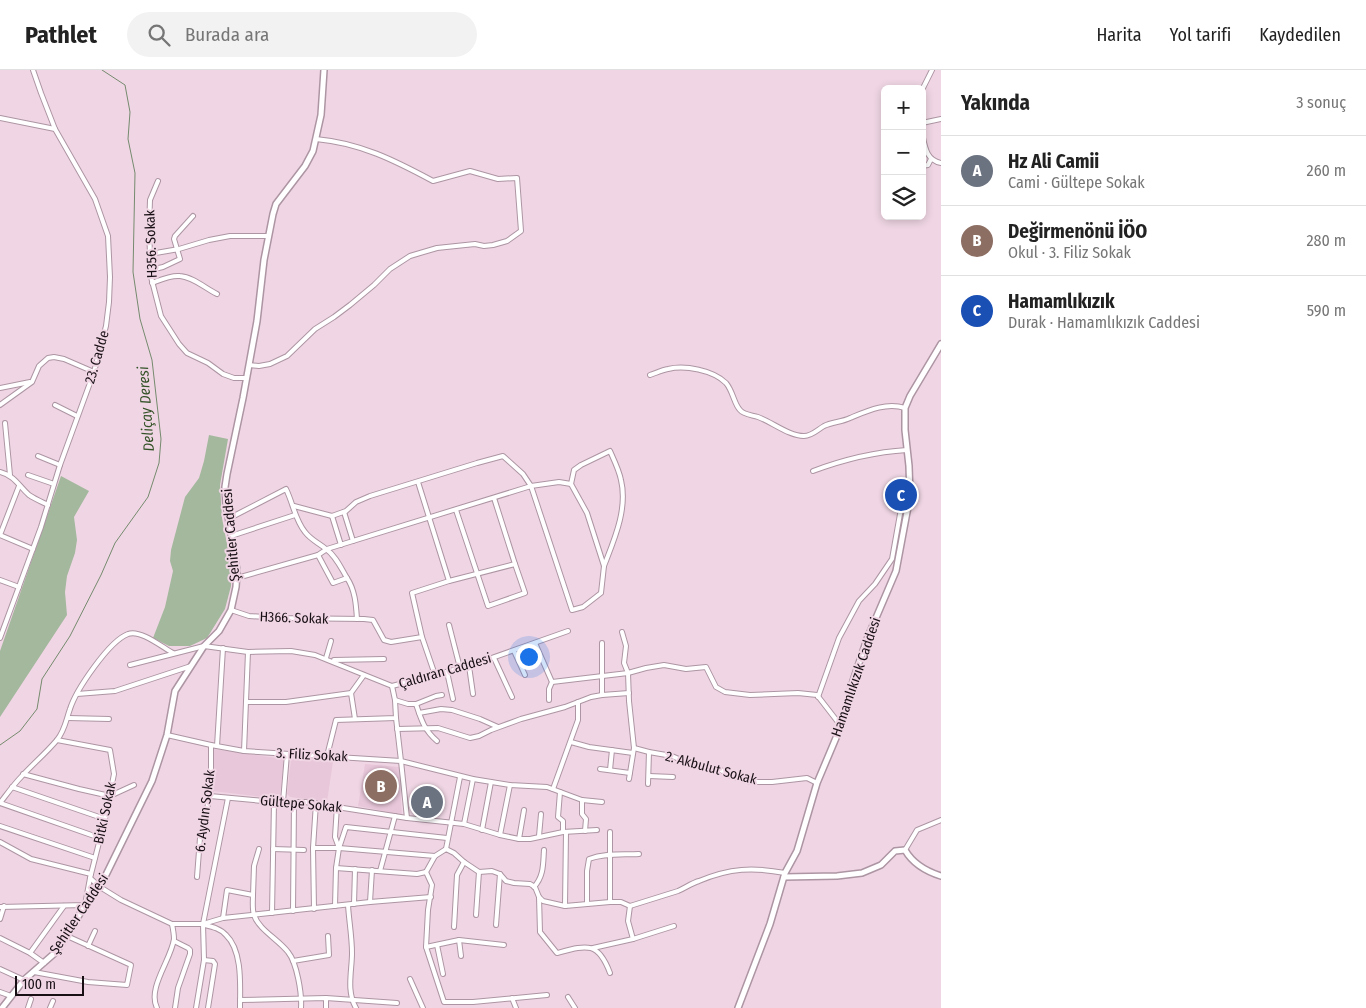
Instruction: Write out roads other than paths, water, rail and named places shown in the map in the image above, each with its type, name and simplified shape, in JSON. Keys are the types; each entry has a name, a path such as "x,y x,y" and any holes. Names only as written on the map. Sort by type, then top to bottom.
{"street":[{"name":"23. Cadde","path":"0,638 94,372 106,326 109,302 108,236 95,199 55,129 33,70"},
{"name":"Şehitler Caddesi","path":"2,1008 24,980 56,952 85,905 100,887 152,781 167,735 175,691 204,646 219,631 232,610 237,571 225,487 257,321 268,236 276,204 305,166 313,151 321,115 324,70"},
{"path":"924,85 932,70"},
{"path":"0,118 55,129"},
{"path":"926,122 941,119"},
{"path":"249,365 270,364 287,356 315,329 339,313 374,285 390,269 410,256 444,247 475,244 493,245 507,241 521,231 518,178 498,179 470,171 433,181 398,163 358,146 316,139"},
{"path":"926,150 931,159 941,162"},
{"path":"926,165 931,159"},
{"name":"H356. Sokak","path":"158,181 150,200 149,230 150,270 161,316 179,344 187,352 208,363 223,374 234,378 246,378"},
{"path":"150,270 163,267 180,259 174,243 175,236 194,216"},
{"path":"150,254 230,236 268,236"},
{"path":"152,283 166,278 181,276 197,282 217,294"},
{"name":"Hamamlıkızık Caddesi","path":"738,1008 770,924 785,875 797,851 817,783 841,726 865,646 896,571 910,491 905,408 910,396 941,344"},
{"path":"0,405 32,382 39,366 48,358 64,359 94,372"},
{"path":"650,376 668,369 682,368 709,372 726,384 733,395 738,409 742,412 759,417 794,434 803,436 812,434 824,426 850,419 872,409 899,406 905,408"},
{"path":"0,388 32,382"},
{"path":"55,405 77,416"},
{"path":"5,423 10,475 32,497 48,506"},
{"path":"813,471 839,461 864,455 883,451 907,450"},
{"path":"294,506 332,516 344,512 356,502 370,496 503,456 523,474 531,486 572,610 583,607 601,593 604,566 623,506 622,480 610,451 574,470 571,484 587,513 604,566"},
{"path":"38,456 60,465"},
{"path":"0,472 10,475"},
{"path":"28,475 54,484"},
{"path":"418,482 449,581"},
{"path":"236,578 318,555 327,549 531,486 559,482 571,484"},
{"path":"19,486 0,535 33,549"},
{"path":"228,518 286,489 304,531 310,539 327,549 335,558 351,584 354,592 357,619 373,620 384,640 392,642 422,637"},
{"path":"818,697 839,638 859,601 876,584 892,558 900,514 910,491"},
{"path":"456,510 488,606 525,593 494,498"},
{"path":"344,512 354,541"},
{"path":"231,536 296,515"},
{"path":"332,516 341,545"},
{"path":"318,555 333,583 347,578"},
{"path":"435,676 422,637 412,593 449,581 515,564"},
{"path":"0,580 19,587"},
{"name":"H366. Sokak","path":"232,610 249,616 357,619"},
{"path":"449,626 460,668"},
{"name":"Çaldıran Caddesi","path":"130,665 204,646 248,652 291,652 326,658 351,668 364,676 392,686 469,666 568,631"},
{"path":"622,632 626,646 624,663 628,674 633,750 629,779"},
{"path":"100,838 0,803 23,774 57,740 66,726 70,708 77,694 99,660 118,640 134,633 173,653"},
{"path":"326,658 331,641"},
{"path":"535,643 552,682 549,689 549,700"},
{"path":"602,643 602,695"},
{"path":"217,746 223,648"},
{"path":"514,651 525,675"},
{"path":"244,751 248,652"},
{"path":"494,658 512,697"},
{"path":"331,660 384,659"},
{"path":"77,694 115,690 191,666"},
{"path":"469,666 473,694"},
{"path":"552,682 628,674 646,668 664,666 686,669 706,668 716,687 725,692 750,695 798,693 817,695 841,726"},
{"path":"446,672 453,698"},
{"path":"355,719 352,693 364,676"},
{"path":"392,686 407,818"},
{"path":"246,702 286,702 352,693"},
{"path":"397,729 438,728 470,738 602,695 629,693"},
{"path":"395,700 416,704 436,696 442,696"},
{"path":"553,789 578,720 578,702"},
{"path":"416,704 422,724 428,733 437,740"},
{"path":"419,713 441,709 452,710 499,727"},
{"path":"68,718 109,719"},
{"path":"327,756 336,720 396,718"},
{"name":"3. Filiz Sokak","path":"167,735 244,751 401,761 460,777 510,785 541,786 582,800 602,802"},
{"name":"Bitki Sokak","path":"57,740 110,750 114,774 85,905"},
{"name":"2. Akbulut Sokak","path":"570,742 589,747 633,750 672,756 721,770 728,775 750,782 772,782 807,778 817,783"},
{"name":"6. Aydın Sokak","path":"198,877 200,838 210,796 212,776 211,745"},
{"path":"610,770 612,750"},
{"path":"648,784 649,752"},
{"path":"283,802 287,754"},
{"path":"600,769 630,773"},
{"path":"23,774 110,796 134,785"},
{"path":"649,776 673,777"},
{"path":"336,868 417,874 426,872 435,856 446,848 460,777"},
{"path":"464,824 473,779"},
{"path":"482,830 491,782"},
{"path":"500,835 510,785"},
{"path":"12,788 105,819"},
{"path":"560,792 558,817 563,821 564,832 565,906"},
{"name":"Gültepe Sokak","path":"210,796 337,806 407,818 464,824 519,839"},
{"path":"196,1008 204,960 203,924 228,798"},
{"path":"582,800 582,814 586,819 586,831"},
{"path":"272,913 274,802"},
{"path":"293,911 294,802"},
{"path":"314,909 313,848 316,804"},
{"path":"337,806 335,837 339,848"},
{"path":"524,810 519,839 564,832 597,830"},
{"path":"539,836 541,814"},
{"path":"380,871 396,816"},
{"path":"905,850 917,830 941,820"},
{"path":"0,826 95,858"},
{"path":"335,906 336,868 339,848 346,827 447,838"},
{"path":"610,832 610,902"},
{"path":"0,842 32,859 90,876 100,887 121,900 172,924 203,924 223,918 431,897"},
{"path":"313,848 339,848 435,856"},
{"path":"446,848 479,872 492,871 514,884 530,884 543,901 565,906 621,902 630,906 680,890 716,874 748,869 764,869 785,875 837,876 862,873 881,865 895,851 905,850"},
{"path":"259,849 254,866 254,915 262,928 290,953 298,976 301,1008"},
{"path":"273,849 304,850"},
{"path":"534,887 540,881 542,874 544,850"},
{"path":"905,850 909,857 920,867 930,873 941,876"},
{"path":"587,904 590,859 610,855 639,854"},
{"path":"454,927 457,874 464,862"},
{"path":"354,904 356,869"},
{"path":"370,902 372,870"},
{"path":"426,872 432,885 428,910 426,947 444,1002 472,1002 546,995"},
{"path":"476,915 479,872"},
{"path":"496,925 500,874"},
{"path":"223,918 227,890 253,895"},
{"path":"539,897 540,932 558,953 576,948 593,948 633,939 674,926"},
{"path":"0,919 2,907 85,905"},
{"path":"348,905 352,953 350,978 352,1001 356,1008"},
{"path":"30,953 64,906"},
{"path":"630,906 628,921 633,939"},
{"path":"157,1008 154,997 174,941 172,924"},
{"path":"203,924 216,928 226,934 232,942 237,956 240,975 240,1008"},
{"path":"88,946 94,931"},
{"path":"34,972 88,982 127,984 131,966 67,936"},
{"path":"292,961 329,956 328,936"},
{"path":"0,938 30,953 44,963"},
{"path":"426,947 459,940 504,945"},
{"path":"459,940 460,956"},
{"path":"174,941 190,950 174,1008"},
{"path":"437,945 443,974"},
{"path":"593,948 606,961 610,973"},
{"path":"204,960 213,961 215,964 208,1008"},
{"path":"0,969 24,980"},
{"path":"410,979 423,1008"},
{"path":"0,992 11,996"},
{"path":"568,997 575,1008"},
{"path":"240,1000 326,998 397,1003"},
{"path":"326,998 326,1008"},
{"path":"512,998 516,1008"},
{"path":"28,1008 31,999"},
{"path":"50,1008 53,1001"}],"waterway":[{"name":"Deliçay Deresi","path":"0,745 20,731 37,709 42,679 70,636 115,543 148,497 159,463 161,439 152,360 140,319 133,272 135,173 128,139 130,112 125,85 102,70"}],"place":[{"name":"Hamamlıkızık","path":"901,495"},
{"name":"Değirmenönü İÖO","path":"381,786"},
{"name":"Hz Ali Camii","path":"427,802"}]}
